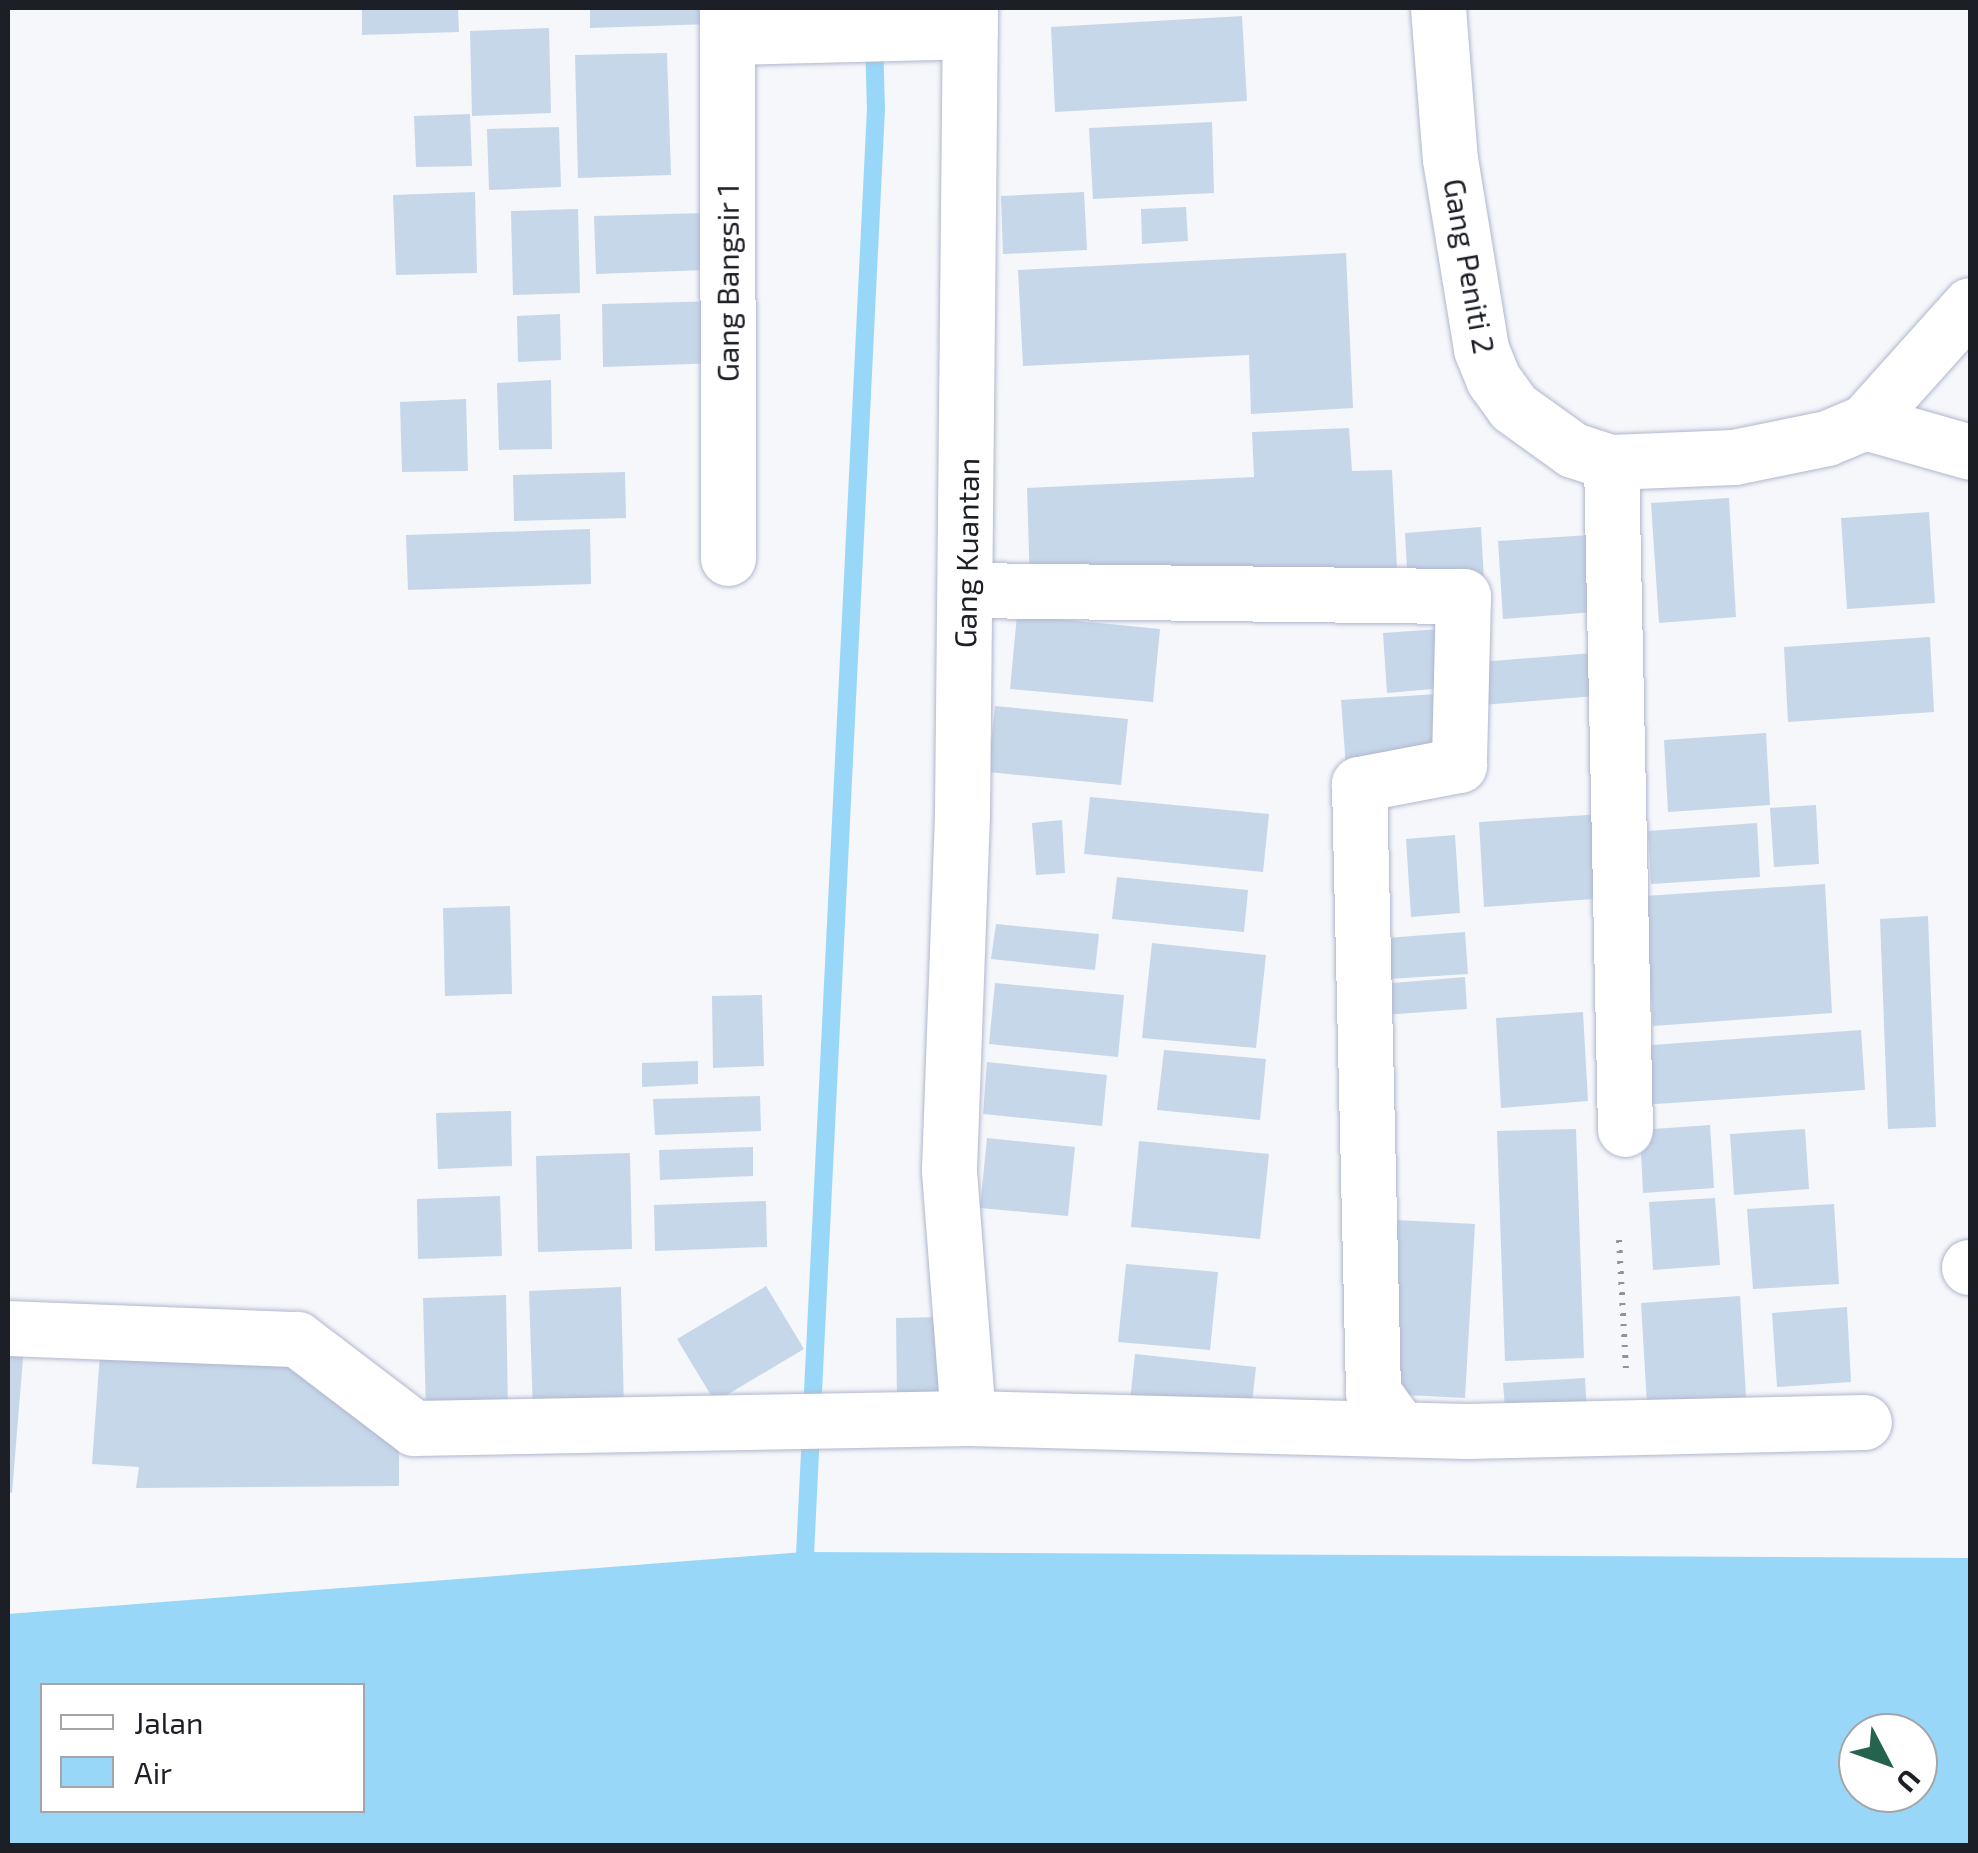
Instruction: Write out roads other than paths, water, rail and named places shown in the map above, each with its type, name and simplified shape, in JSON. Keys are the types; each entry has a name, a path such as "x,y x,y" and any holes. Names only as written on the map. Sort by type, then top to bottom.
{"street":[{"name":"Gang Peniti 2","path":"1438,8 1450,159 1481,349 1502,394 1528,422 1574,450 1612,462 1734,457 1791,449 1865,422 1970,305"},
{"path":"740,28 912,34 970,19"},
{"name":"Gang Kuantan","path":"968,1418 949,1168 966,590 970,19"},
{"name":"Gang Bangsir 1","path":"728,558 740,28"},
{"path":"1865,422 1970,452"},
{"path":"1612,462 1625,1129"},
{"path":"966,590 1464,596 1460,765 1358,784 1373,1392 1400,1429"},
{"path":"8,1328 296,1339 414,1428 968,1418 1400,1429 1864,1422"}],"water":[{"path":"804,1552 1970,1558 1970,1845 8,1845 8,1614"}],"waterway":[{"path":"804,1575 876,110 874,38"}]}
